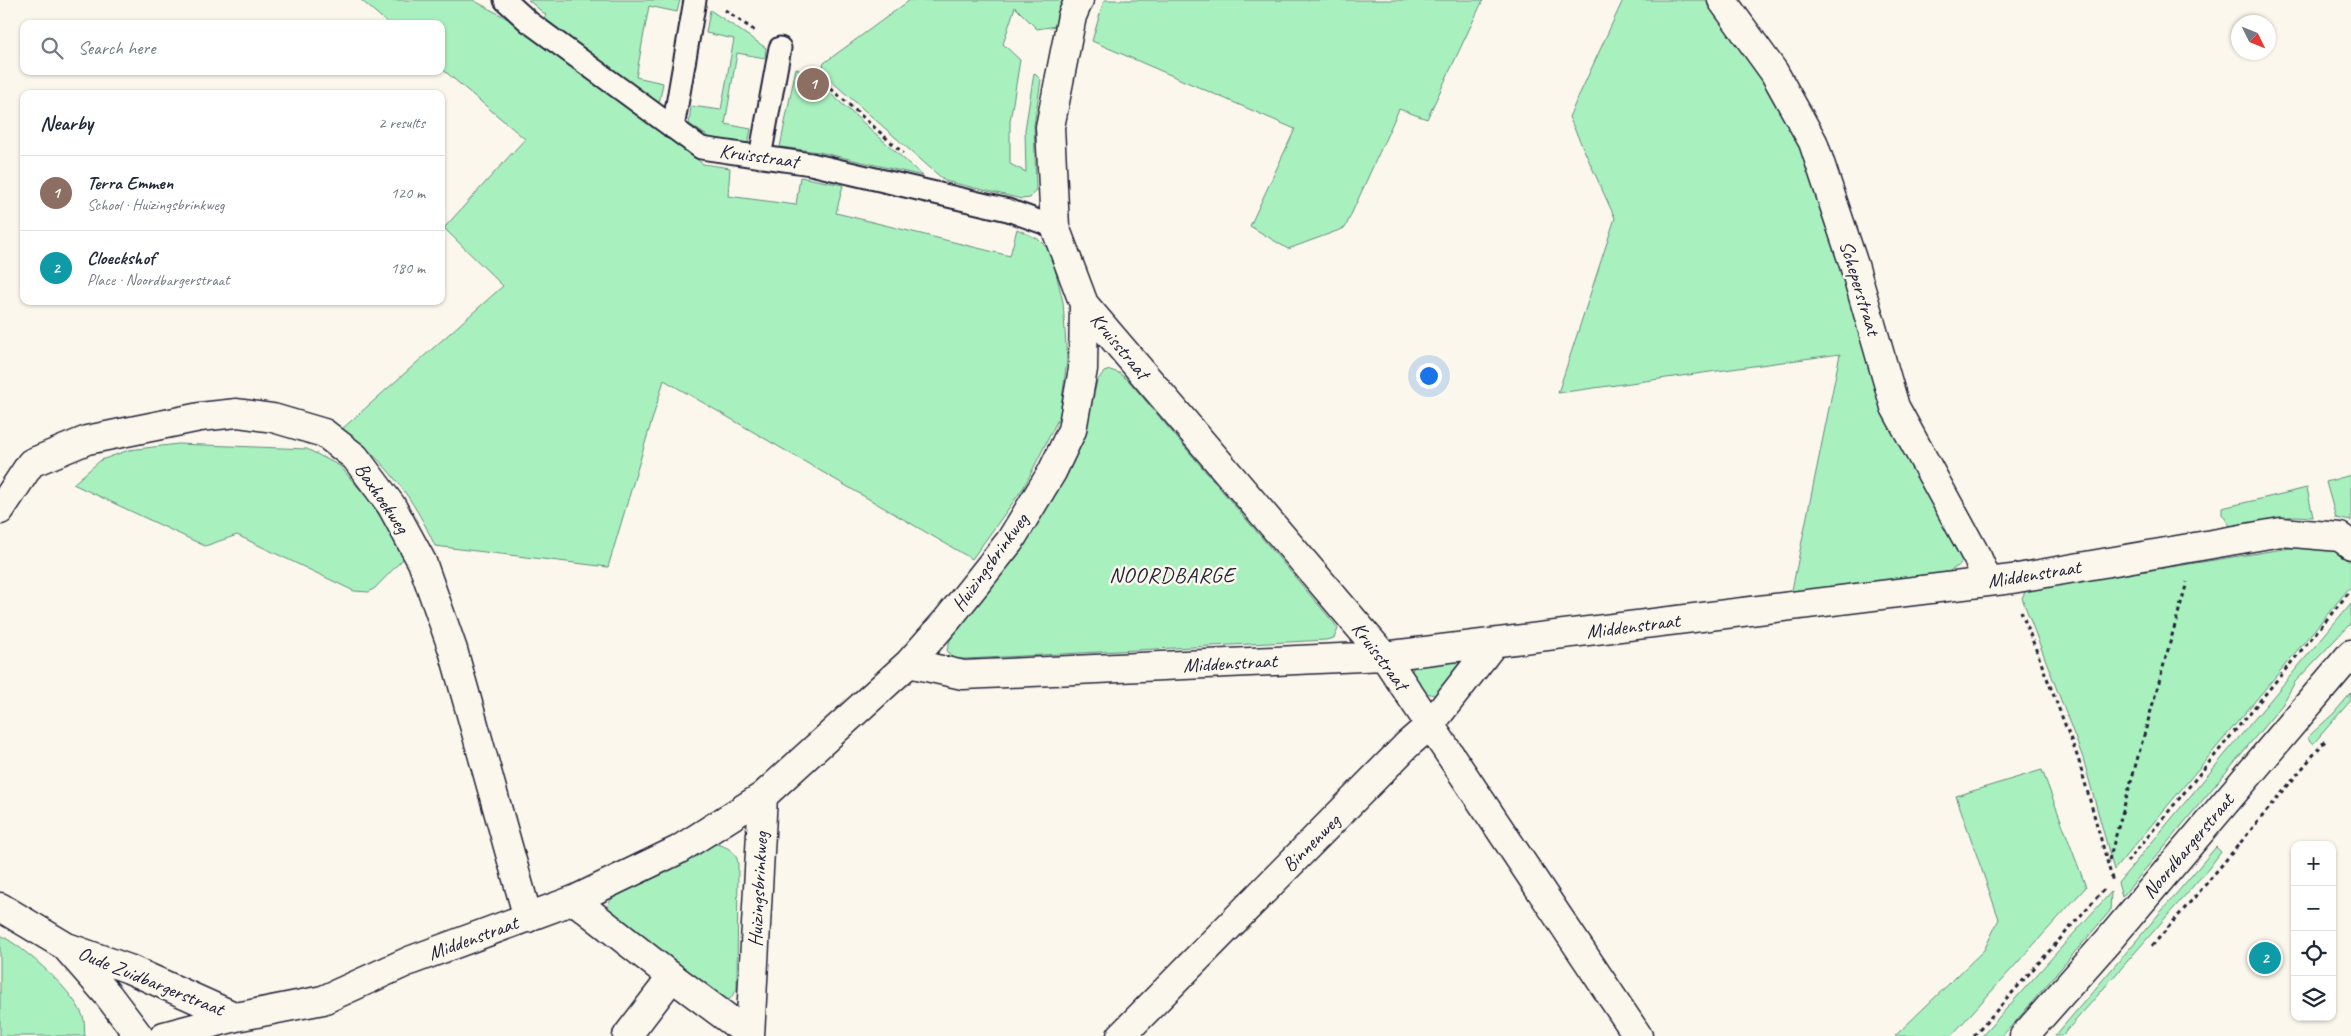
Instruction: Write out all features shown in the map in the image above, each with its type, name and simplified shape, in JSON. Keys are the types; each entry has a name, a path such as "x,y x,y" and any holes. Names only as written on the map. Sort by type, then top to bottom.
{"street":[{"name":"Huizingsbrinkweg","path":"750,1036 764,796 909,663 947,620 1010,541 1052,472 1072,430 1083,369 1084,304 1055,227 1050,127 1072,16 1079,0"},
{"name":"Scheperstraat","path":"1722,0 1774,72 1813,142 1854,265 1895,408 1973,550 2000,581"},
{"name":"Kruisstraat","path":"1084,304 1384,656 1638,1036"},
{"name":"Baxhoekweg","path":"0,510 31,463 87,440 200,417 237,413 273,418 324,433 354,457 391,505 422,562 453,650 528,918"},
{"name":"Middenstraat","path":"909,663 963,675 1384,656 2000,581 2281,532 2340,537 2351,545"},
{"name":"Binnenweg","path":"1121,1036 1408,744 1430,725 1494,643"},
{"name":"Noordbargerstraat","path":"2024,1036 2351,654"},
{"name":"Middenstraat","path":"164,1036 236,1016 323,1000 409,961 574,900 678,850 764,796"},
{"name":"Huizingsbrinkweg","path":"574,900 750,1036"},
{"name":"Oude Zuidbargerstraat","path":"0,907 65,946 129,969 236,1016"},
{"name":"Oude Zuidbargerstraat","path":"65,946 108,995 139,1036"},
{"path":"627,1036 672,977"}],"lane":[{"name":"Kruisstraat","path":"505,0 529,22 701,148 811,164 1008,210 1055,227"},
{"path":"673,128 695,0"},
{"path":"760,157 780,48"}],"path":[{"path":"718,5 806,66 908,157"},
{"path":"2109,861 2197,548"},
{"path":"2000,581 2015,596 2078,758 2126,919"},
{"path":"2125,864 2351,590"},
{"path":"2148,950 2206,884 2327,739"},
{"path":"1974,1036 2119,872"}],"green space":[{"path":"361,0 473,0 508,19 703,164 730,168 728,196 796,205 800,177 843,185 836,213 1010,256 1017,229 1038,239 1051,252 1063,302 1067,360 1060,415 1024,487 972,559 664,380 608,567 435,546 408,496 384,466 357,440 342,429 503,286 445,227 525,139 445,71 445,20 384,20"},
{"path":"528,0 680,0 677,12 649,6 636,77 663,83 659,104 544,18 546,15"},
{"path":"910,0 1065,0 1056,26 1037,29 1015,7 1003,44 1020,60 1010,121 1010,164 1026,172 1025,130 1034,73 1041,80 1034,125 1036,189 1030,198 1022,199 945,181 821,72 824,63"},
{"path":"1104,0 1483,0 1427,119 1399,109 1345,228 1288,249 1250,226 1295,129 1092,41"},
{"path":"1623,0 1710,0 1757,60 1807,157 1963,559 1960,565 1948,572 1791,595 1840,354 1558,393 1615,218 1569,117"},
{"path":"710,10 766,48 765,58 737,53 725,124 751,129 748,143 712,139 689,124 691,106 721,110 734,39 706,33"},
{"path":"796,68 822,86 923,176 819,152 780,147"},
{"path":"1110,370 1119,373 1128,380 1334,623 1338,629 1334,638 1326,640 966,659 957,659 950,655 947,650 950,640 1026,537 1087,426 1097,381 1104,372"},
{"path":"178,444 307,449 340,466 368,499 399,543 405,557 369,592 354,591 237,535 205,546 73,484 101,460 129,450"},
{"path":"2351,475 2351,521 2336,518 2326,482"},
{"path":"2307,488 2313,517 2295,516 2230,526 2222,514 2222,508"},
{"path":"2296,547 2328,548 2351,555 2351,586 2114,870 2083,758 2022,598 2026,590"},
{"path":"2351,603 2351,623 2295,682 2282,705 2122,897 2118,883"},
{"path":"1456,660 1462,668 1437,696 1424,692 1411,673 1415,664"},
{"path":"2351,693 2351,700 2313,744 2307,738 2334,713"},
{"path":"2042,770 2086,887 1951,1036 1895,1036 1984,950 1999,919 1956,796"},
{"path":"717,844 731,851 736,856 738,864 737,989 730,999 724,1001 609,910 608,904 614,896 665,873 708,846"},
{"path":"2216,847 2221,852 2209,868 2062,1036 2055,1036"},
{"path":"2111,892 2110,911 2015,1022 2002,1036 1982,1036"},
{"path":"0,935 36,960 72,997 80,1009 84,1020 85,1036 0,1036"}],"place":[{"name":"Terra Emmen","path":"813,84"},
{"name":"Cloeckshof","path":"2265,958"}],"district":[{"name":"NOORDBARGE","path":"1172,575"}]}
